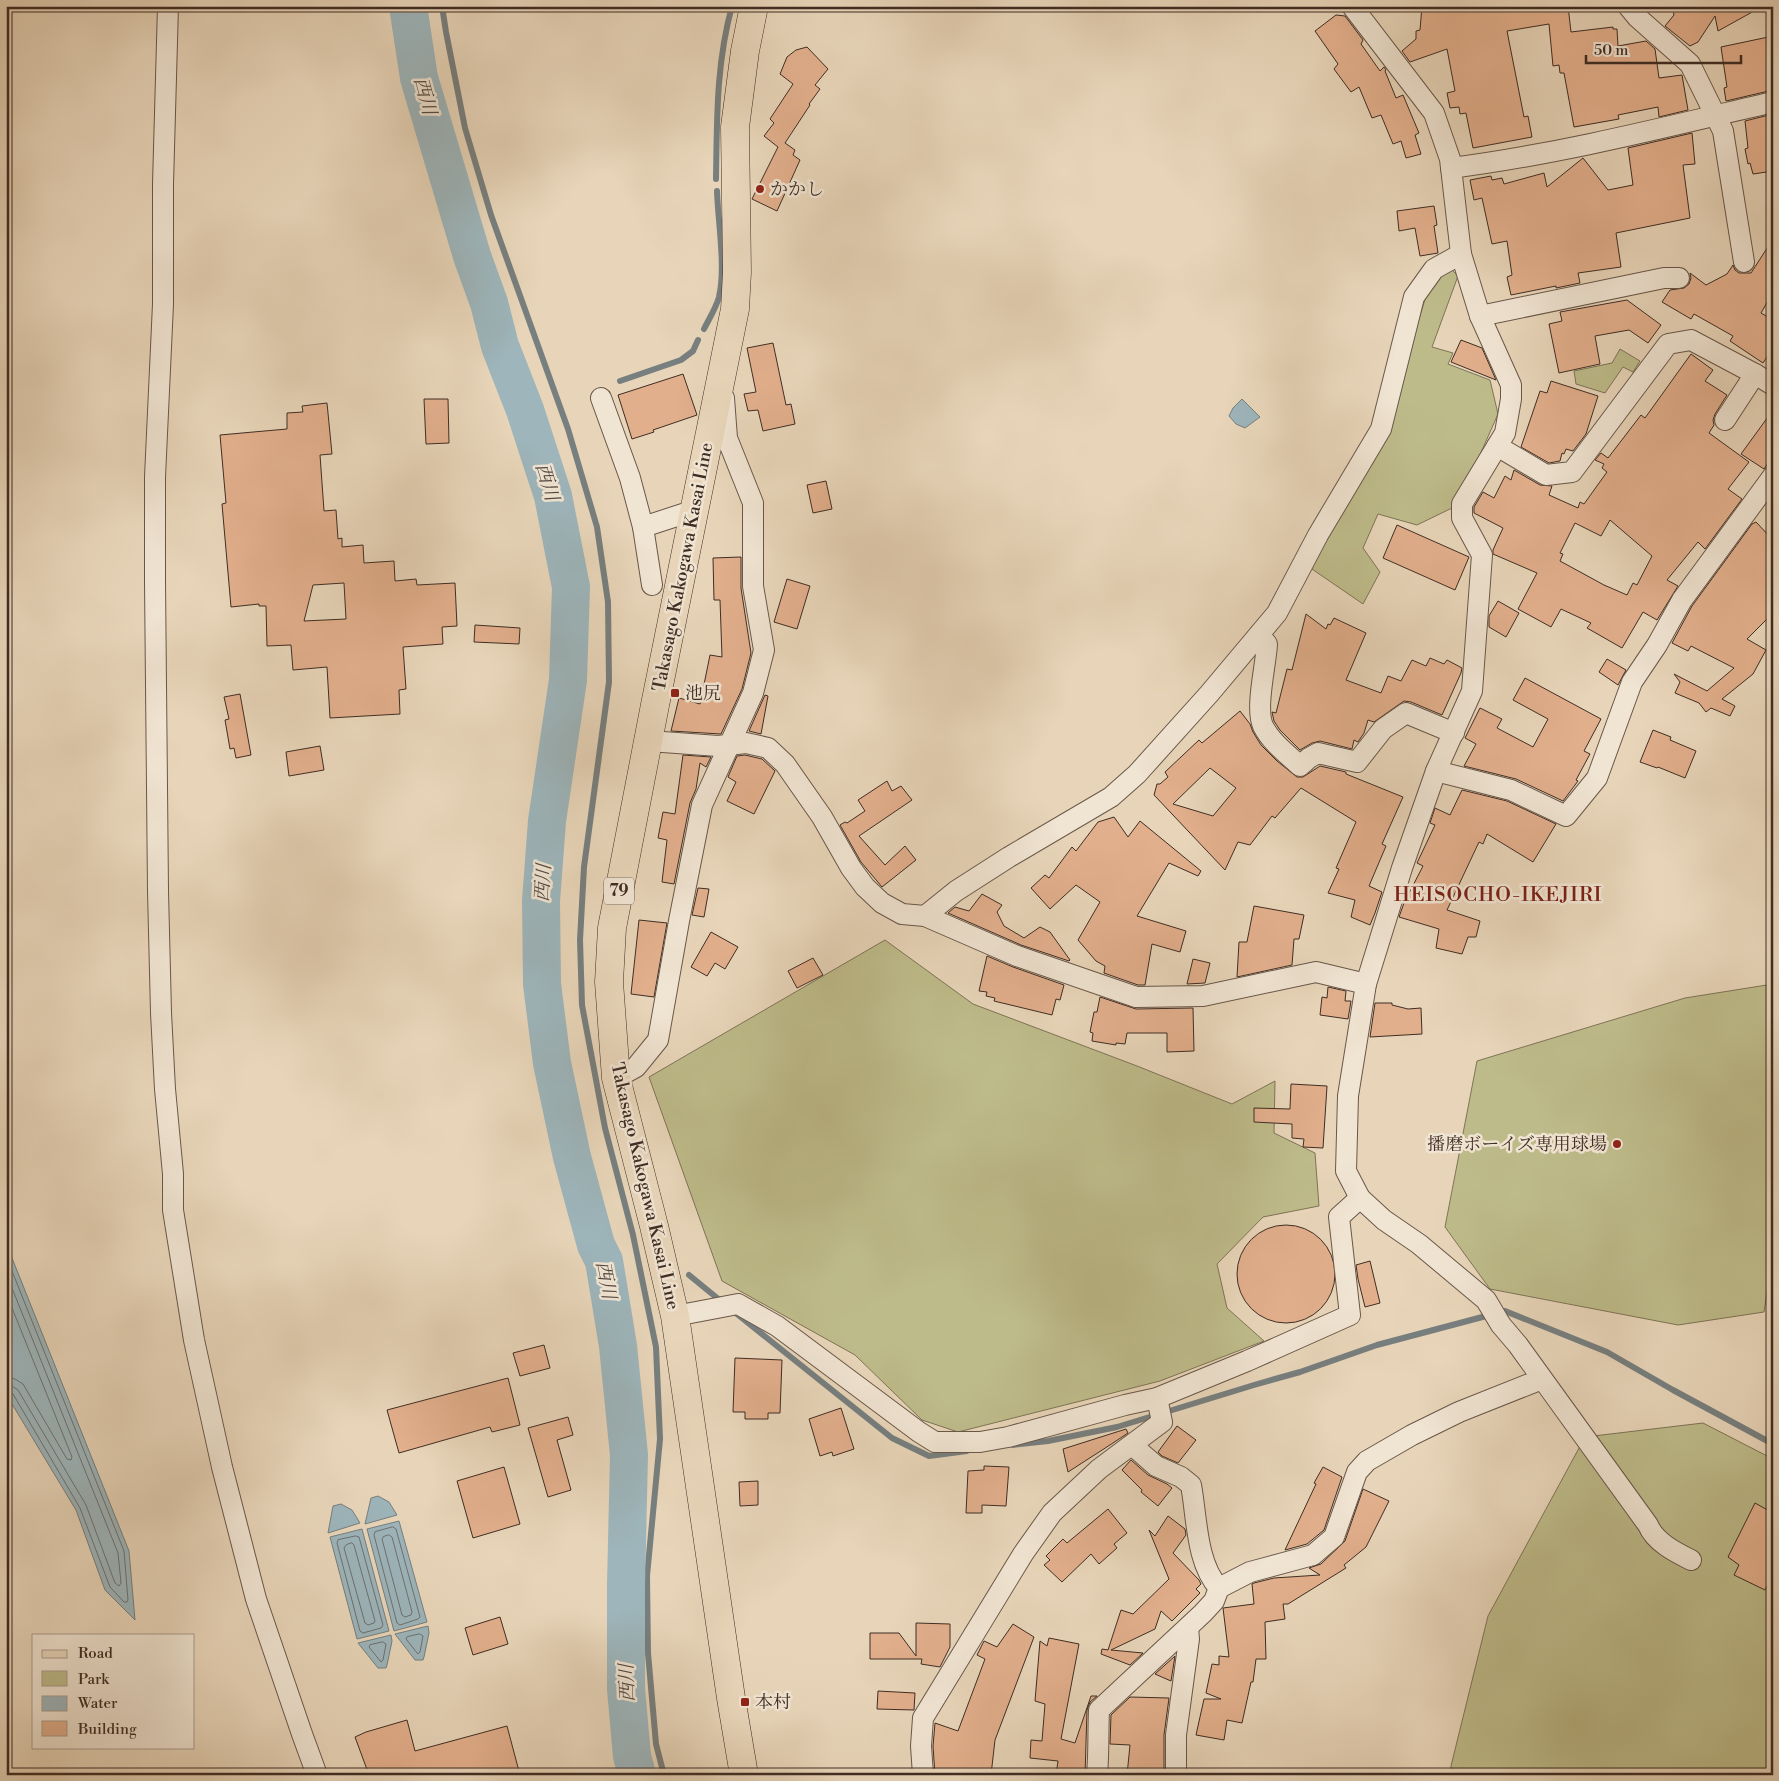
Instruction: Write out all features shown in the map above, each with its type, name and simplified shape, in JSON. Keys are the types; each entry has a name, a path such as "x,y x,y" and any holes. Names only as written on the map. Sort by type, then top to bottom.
{"main road":[{"name":"Takasago Kakogawa Kasai Line","path":"744,1775 675,1316 616,1078 608,982 612,928 735,309 737,272 735,127 744,51 754,6"}],"street":[{"path":"168,6 163,184 163,304 155,477 155,582 160,994 165,1089 173,1174 173,1210 194,1340 224,1476 256,1599 317,1775"},
{"path":"1352,6 1434,113 1450,158 1461,254 1480,316 1511,385 1511,399 1505,433 1462,504 1462,518 1482,554 1472,691 1436,771 1402,868 1366,984 1348,1096 1346,1171 1360,1198 1384,1220 1419,1244 1486,1300 1500,1325 1518,1345 1648,1525 1652,1534 1675,1552 1691,1560"},
{"path":"1628,6 1637,17 1690,64 1716,115 1723,131 1744,262"},
{"path":"1451,168 1477,165 1603,141 1773,102"},
{"path":"925,916 956,891 1009,857 1111,797 1137,774 1210,694 1277,613 1318,535 1381,429 1414,297 1434,269 1461,254"},
{"path":"1480,316 1664,278 1679,278"},
{"path":"1497,446 1546,475 1572,472 1668,344 1692,340 1755,374 1773,386"},
{"path":"1725,420 1755,374"},
{"path":"616,1078 636,1067 658,1040 702,805 753,693 764,650 753,586 753,504 727,438 722,376"},
{"path":"601,398 630,478 643,527 652,585"},
{"path":"1436,771 1511,790 1566,816 1597,778 1632,682 1657,644 1682,600 1773,476"},
{"path":"643,527 695,510"},
{"path":"1259,635 1267,644 1260,710 1263,725 1272,739 1300,766 1318,753 1357,762 1383,729 1406,713 1454,733"},
{"path":"649,741 718,746 746,743 768,748 785,764 822,817 851,868 865,887 882,903 902,914 925,916 1017,956 1136,997 1203,996 1316,972 1366,984"},
{"path":"675,1316 738,1304 776,1326 919,1432 936,1442 980,1442 1008,1437 1157,1398 1247,1361 1350,1314 1339,1216 1360,1198"},
{"path":"1097,1775 1099,1710 1188,1628 1214,1601 1219,1588 1250,1572 1313,1555 1334,1537 1357,1472 1367,1461 1412,1435 1459,1412 1542,1379"},
{"path":"923,1775 921,1746 923,1718 1023,1554 1052,1513 1099,1469 1162,1422 1157,1398"},
{"path":"1132,1445 1156,1466 1181,1477 1191,1485 1198,1538 1211,1579 1219,1588"},
{"path":"1176,1775 1176,1735 1189,1639 1188,1628"}],"green space":[{"path":"1451,269 1458,276 1432,347 1453,353 1448,364 1490,380 1498,414 1479,457 1452,508 1417,525 1378,514 1363,548 1380,572 1363,604 1309,567 1387,432 1399,399 1404,368 1430,283"},
{"path":"1620,349 1640,361 1633,372 1623,367 1605,393 1576,384 1574,371 1612,363"},
{"path":"885,940 973,1004 1232,1104 1275,1081 1274,1133 1315,1153 1319,1206 1263,1217 1217,1264 1227,1308 1264,1341 1160,1381 958,1432 922,1420 855,1355 722,1281 649,1077"},
{"name":"播磨ボーイズ専用球場","path":"1773,984 1773,1251 1764,1312 1678,1325 1490,1289 1445,1227 1477,1061 1685,998"},
{"path":"1703,1423 1773,1459 1773,1775 1451,1775 1451,1766 1488,1616 1585,1437"}],"water":[{"path":"1242,399 1260,417 1245,428 1236,424 1229,416 1233,408"},
{"path":"6,1243 129,1551 135,1620 105,1590 76,1510 6,1394"},
{"path":"378,1496 389,1502 397,1515 365,1524 371,1498"},
{"path":"341,1504 352,1510 360,1523 328,1533 333,1506"},
{"path":"399,1521 427,1622 394,1631 367,1529"},
{"path":"362,1529 389,1631 357,1639 330,1537"},
{"path":"428,1626 429,1633 423,1660 415,1660 395,1634"},
{"path":"391,1635 392,1641 386,1668 378,1668 358,1643"}],"building":[{"path":"1422,6 1568,6 1571,32 1613,27 1613,29 1617,29 1618,46 1646,41 1655,49 1659,78 1682,75 1688,110 1659,117 1658,107 1618,115 1619,119 1574,127 1564,73 1560,73 1559,65 1553,66 1549,24 1507,31 1524,117 1528,116 1532,137 1473,148 1466,113 1460,114 1459,107 1450,108 1447,93 1455,91 1447,49 1410,62 1402,51 1416,39 1416,31 1420,30"},
{"path":"1672,6 1763,6 1718,31 1715,16 1698,42 1690,46 1665,26 1674,15"},
{"path":"1336,15 1345,16 1363,40 1361,44 1380,71 1384,67 1396,98 1403,95 1419,133 1415,135 1421,154 1406,158 1401,141 1393,144 1381,115 1372,118 1359,87 1351,92 1334,69 1338,64 1315,31"},
{"path":"1773,36 1773,90 1726,101 1724,88 1727,87 1721,47"},
{"path":"807,47 828,69 815,85 820,89 785,143 795,150 793,155 800,160 777,211 752,199 778,147 764,136 774,123 770,119 793,84 780,74 787,57 796,50"},
{"path":"1773,114 1773,171 1753,174 1750,163 1748,164 1745,149 1748,148 1745,121"},
{"path":"1692,133 1695,164 1683,165 1690,218 1616,233 1621,267 1578,273 1580,283 1511,295 1507,277 1512,275 1507,241 1492,244 1482,198 1474,200 1470,180 1491,176 1492,180 1502,178 1504,184 1544,173 1547,187 1583,158 1608,190 1633,185 1628,148"},
{"path":"1434,206 1437,225 1434,226 1438,253 1420,256 1415,228 1399,231 1397,211"},
{"path":"1773,239 1773,292 1761,313 1773,320 1773,348 1763,363 1730,341 1733,336 1694,314 1691,319 1662,302 1670,290 1684,288 1689,284 1690,273 1706,285 1727,274 1733,265 1739,273 1751,273"},
{"path":"1627,300 1661,325 1648,343 1629,330 1595,336 1600,364 1559,373 1549,324 1562,321 1560,312"},
{"path":"1461,340 1482,348 1496,380 1451,362"},
{"path":"773,343 786,405 791,404 795,424 763,431 758,410 748,411 744,394 756,392 747,348"},
{"path":"1691,354 1713,370 1705,381 1727,395 1715,414 1714,425 1709,433 1749,462 1728,489 1742,499 1705,549 1698,542 1667,580 1678,586 1657,620 1643,612 1622,648 1587,628 1591,623 1561,609 1551,627 1518,609 1537,573 1493,554 1503,528 1474,513 1474,507 1483,492 1494,498 1505,476 1511,480 1514,470 1540,485 1552,486 1549,495 1578,508 1580,502 1584,504 1607,472 1602,468 1604,464 1595,460 1601,453 1608,458 1641,415 1645,418","holes":["1610,520 1652,556 1637,585 1633,583 1627,595 1560,561 1563,554 1560,553 1575,523 1601,536"]},
{"path":"683,374 697,415 632,439 618,395"},
{"path":"1551,381 1598,396 1586,434 1573,451 1566,449 1564,454 1562,453 1560,461 1549,463 1521,447 1540,391 1547,393"},
{"path":"424,399 448,399 449,443 426,444"},
{"path":"327,403 332,454 320,455 324,511 336,510 338,539 342,538 342,547 363,545 364,563 394,561 395,581 416,579 417,585 455,583 457,626 442,627 443,644 403,647 406,689 399,690 400,714 330,718 327,667 293,670 291,645 267,646 266,606 259,606 259,604 231,607 222,504 226,503 220,435 287,429 287,413 303,412 302,406","holes":["344,583 346,619 304,621 313,585"]},
{"path":"1773,410 1773,455 1764,469 1741,454"},
{"path":"826,481 832,509 813,513 807,485"},
{"path":"1756,522 1773,540 1773,613 1747,639 1766,650 1753,674 1722,699 1735,706 1730,716 1711,708 1706,712 1699,703 1675,693 1680,682 1674,674 1707,691 1734,668 1691,646 1688,651 1672,643 1692,606 1752,524"},
{"path":"1397,525 1469,557 1455,590 1383,558"},
{"path":"741,557 741,588 751,653 742,689 721,734 671,731 679,698 700,704 710,655 722,657 720,600 714,600 713,558"},
{"path":"787,579 810,586 797,629 774,622"},
{"path":"1498,601 1519,613 1506,637 1489,627 1489,616"},
{"path":"1306,614 1326,629 1334,618 1366,633 1346,680 1381,693 1388,676 1401,681 1412,660 1426,666 1430,658 1444,664 1447,660 1462,668 1442,715 1404,701 1374,722 1368,720 1364,733 1358,742 1354,740 1352,749 1320,741 1300,750 1280,730 1274,721 1272,712 1276,713 1287,669 1292,670"},
{"path":"475,625 520,628 519,644 474,642"},
{"path":"1607,659 1626,670 1618,685 1599,672"},
{"path":"1525,678 1601,719 1584,751 1590,754 1576,780 1578,781 1563,801 1516,779 1464,766 1476,744 1465,738 1480,708 1502,719 1497,728 1533,747 1548,719 1513,700"},
{"path":"240,694 251,755 236,758 234,748 230,749 225,720 229,719 224,697"},
{"path":"765,695 768,696 761,734 749,731"},
{"path":"1240,711 1250,724 1261,745 1297,777 1303,777 1320,766 1346,772 1346,774 1403,797 1382,844 1386,846 1369,886 1382,892 1370,925 1351,917 1355,900 1328,893 1339,869 1336,868 1356,822 1301,788 1275,818 1272,816 1250,845 1238,842 1225,870 1154,795 1157,784 1160,784 1168,777 1165,772 1199,740 1202,743","holes":["1210,768 1236,788 1213,816 1173,804"]},
{"path":"1653,730 1671,737 1670,740 1696,751 1685,778 1640,762"},
{"path":"320,746 324,770 289,776 286,752"},
{"path":"683,755 711,757 706,767 700,763 696,789 690,803 674,884 662,882 667,840 658,838 663,812 675,814"},
{"path":"745,755 762,759 775,771 754,814 727,801 736,782 728,777 737,756"},
{"path":"887,781 892,791 901,786 912,800 859,836 885,865 905,846 916,860 882,887 861,862 840,825 845,822 847,823 865,811 858,800"},
{"path":"1462,790 1507,801 1556,824 1533,862 1487,834 1483,844 1479,842 1447,910 1480,921 1476,937 1468,937 1462,954 1436,948 1439,929 1399,917 1423,866 1417,863 1435,825 1430,823 1435,808 1450,815"},
{"path":"1114,817 1128,837 1140,821 1201,871 1198,876 1169,863 1137,916 1186,931 1180,952 1152,944 1145,985 1138,985 1104,973 1105,966 1096,961 1078,940 1100,902 1076,885 1050,909 1031,888 1045,875 1049,878 1072,847 1076,851 1098,822"},
{"path":"698,888 709,889 704,917 692,915"},
{"path":"982,894 1002,905 997,912 1004,926 1024,938 1040,927 1050,932 1070,960 1021,945 948,913 955,907 969,911"},
{"path":"1254,906 1304,915 1299,939 1294,939 1292,965 1237,977 1239,942 1247,942"},
{"path":"639,920 667,923 654,997 631,994"},
{"path":"711,932 738,947 725,969 715,963 707,976 691,967"},
{"path":"987,956 1064,985 1060,1000 1056,999 1052,1015 994,1001 995,998 986,996 987,992 979,991"},
{"path":"813,958 823,975 797,988 788,971"},
{"path":"1193,959 1210,963 1205,983 1187,984"},
{"path":"1328,987 1346,991 1345,1001 1351,1001 1348,1019 1320,1015 1322,997 1327,998"},
{"path":"1100,997 1136,1009 1193,1008 1194,1051 1167,1052 1167,1033 1127,1033 1125,1044 1116,1043 1116,1045 1092,1041 1093,1033 1090,1032 1094,1012 1097,1012"},
{"path":"1375,1003 1392,1003 1392,1005 1408,1009 1421,1008 1422,1034 1370,1037"},
{"path":"1291,1084 1327,1086 1323,1148 1303,1147 1304,1139 1292,1138 1292,1124 1254,1122 1254,1108 1290,1109"},
{"path":"1286,1225 1305,1229 1320,1240 1331,1255 1335,1274 1331,1293 1320,1308 1305,1319 1286,1323 1267,1319 1252,1308 1241,1293 1237,1274 1241,1255 1252,1240 1267,1229"},
{"path":"1370,1261 1380,1303 1365,1307 1356,1265"},
{"path":"544,1345 550,1368 520,1376 513,1353"},
{"path":"735,1358 782,1360 780,1413 768,1413 768,1419 745,1419 745,1412 733,1412"},
{"path":"508,1378 520,1425 492,1432 490,1427 399,1453 387,1410"},
{"path":"841,1408 854,1449 833,1456 832,1452 820,1456 809,1419"},
{"path":"568,1417 573,1435 557,1440 571,1490 548,1497 528,1428"},
{"path":"1177,1426 1196,1440 1178,1463 1162,1456 1158,1452"},
{"path":"1126,1429 1128,1433 1068,1472 1063,1449"},
{"path":"1131,1460 1148,1475 1172,1488 1158,1506 1141,1492 1142,1490 1122,1470"},
{"path":"984,1466 1009,1467 1006,1506 982,1505 982,1513 966,1513 968,1471 984,1470"},
{"path":"504,1467 520,1524 473,1538 457,1481"},
{"path":"1323,1467 1342,1477 1324,1530 1307,1544 1285,1550 1316,1484 1314,1483"},
{"path":"758,1481 758,1505 740,1506 739,1482"},
{"path":"1363,1489 1389,1501 1366,1547 1344,1565 1346,1568 1288,1604 1283,1604 1285,1619 1265,1622 1266,1659 1256,1659 1253,1682 1251,1682 1242,1723 1227,1720 1224,1740 1196,1735 1204,1699 1221,1699 1206,1693 1212,1664 1219,1665 1219,1656 1229,1657 1223,1608 1254,1604 1252,1584 1254,1583 1274,1578 1320,1575 1309,1568 1321,1564 1345,1541"},
{"path":"1755,1503 1773,1513 1773,1575 1765,1590 1734,1575 1739,1565 1728,1557"},
{"path":"1108,1509 1127,1533 1114,1544 1117,1548 1099,1564 1091,1554 1062,1582 1044,1565 1050,1560 1046,1556 1063,1539 1067,1543"},
{"path":"1168,1516 1185,1529 1186,1535 1173,1553 1199,1580 1201,1584 1196,1589 1200,1593 1172,1621 1161,1611 1155,1629 1111,1650 1143,1653 1130,1665 1101,1654 1102,1649 1108,1650 1121,1610 1133,1614 1169,1579 1149,1530 1155,1536"},
{"path":"500,1617 508,1644 473,1655 465,1628"},
{"path":"916,1623 950,1624 950,1647 940,1667 921,1664 922,1659 870,1659 870,1633 899,1633 916,1656"},
{"path":"1013,1624 1034,1637 995,1740 991,1775 935,1775 933,1746 935,1723 958,1731 985,1659 977,1655 984,1641 997,1647"},
{"path":"1049,1638 1079,1644 1061,1739 1075,1743 1091,1696 1097,1696 1090,1702 1087,1710 1085,1775 1056,1775 1058,1761 1030,1758 1031,1740 1042,1741 1045,1704 1035,1701 1040,1641 1047,1646"},
{"path":"1175,1656 1171,1681 1155,1674"},
{"path":"878,1691 915,1693 914,1710 877,1709"},
{"path":"1130,1697 1169,1698 1164,1735 1164,1775 1127,1775 1130,1745 1110,1744 1111,1715"},
{"path":"407,1720 415,1751 507,1726 520,1775 369,1775 355,1737"}],"waterway":[{"name":"西川","path":"408,6 419,78 472,256 489,303 500,346 525,410 553,496 571,587 568,680 547,821 541,901 542,984 552,1063 572,1157 596,1245 604,1261 618,1346 629,1455 626,1689 632,1756 637,1775"},
{"path":"442,6 465,128 491,215 568,429 597,527 608,602 609,682 584,867 580,940 582,1005 605,1128 633,1235 656,1347 660,1439 647,1576 648,1653 656,1744 664,1775"},
{"path":"716,179 720,71 732,6"},
{"path":"704,329 718,301 721,285 722,259 717,191"},
{"path":"620,381 681,360 693,351 698,340"},
{"path":"689,1275 722,1302"},
{"path":"732,1310 892,1438 929,1456 967,1451"},
{"path":"1012,1445 1048,1441 1117,1427 1300,1372 1377,1345 1505,1311 1607,1352 1773,1444"}],"place":[{"name":"かかし","path":"760,189"},
{"name":"池尻","path":"675,693"},
{"name":"播磨ボーイズ専用球場","path":"1617,1144"},
{"name":"本村","path":"745,1702"}],"district":[{"name":"HEISOCHO-IKEJIRI","path":"1498,895"}]}
